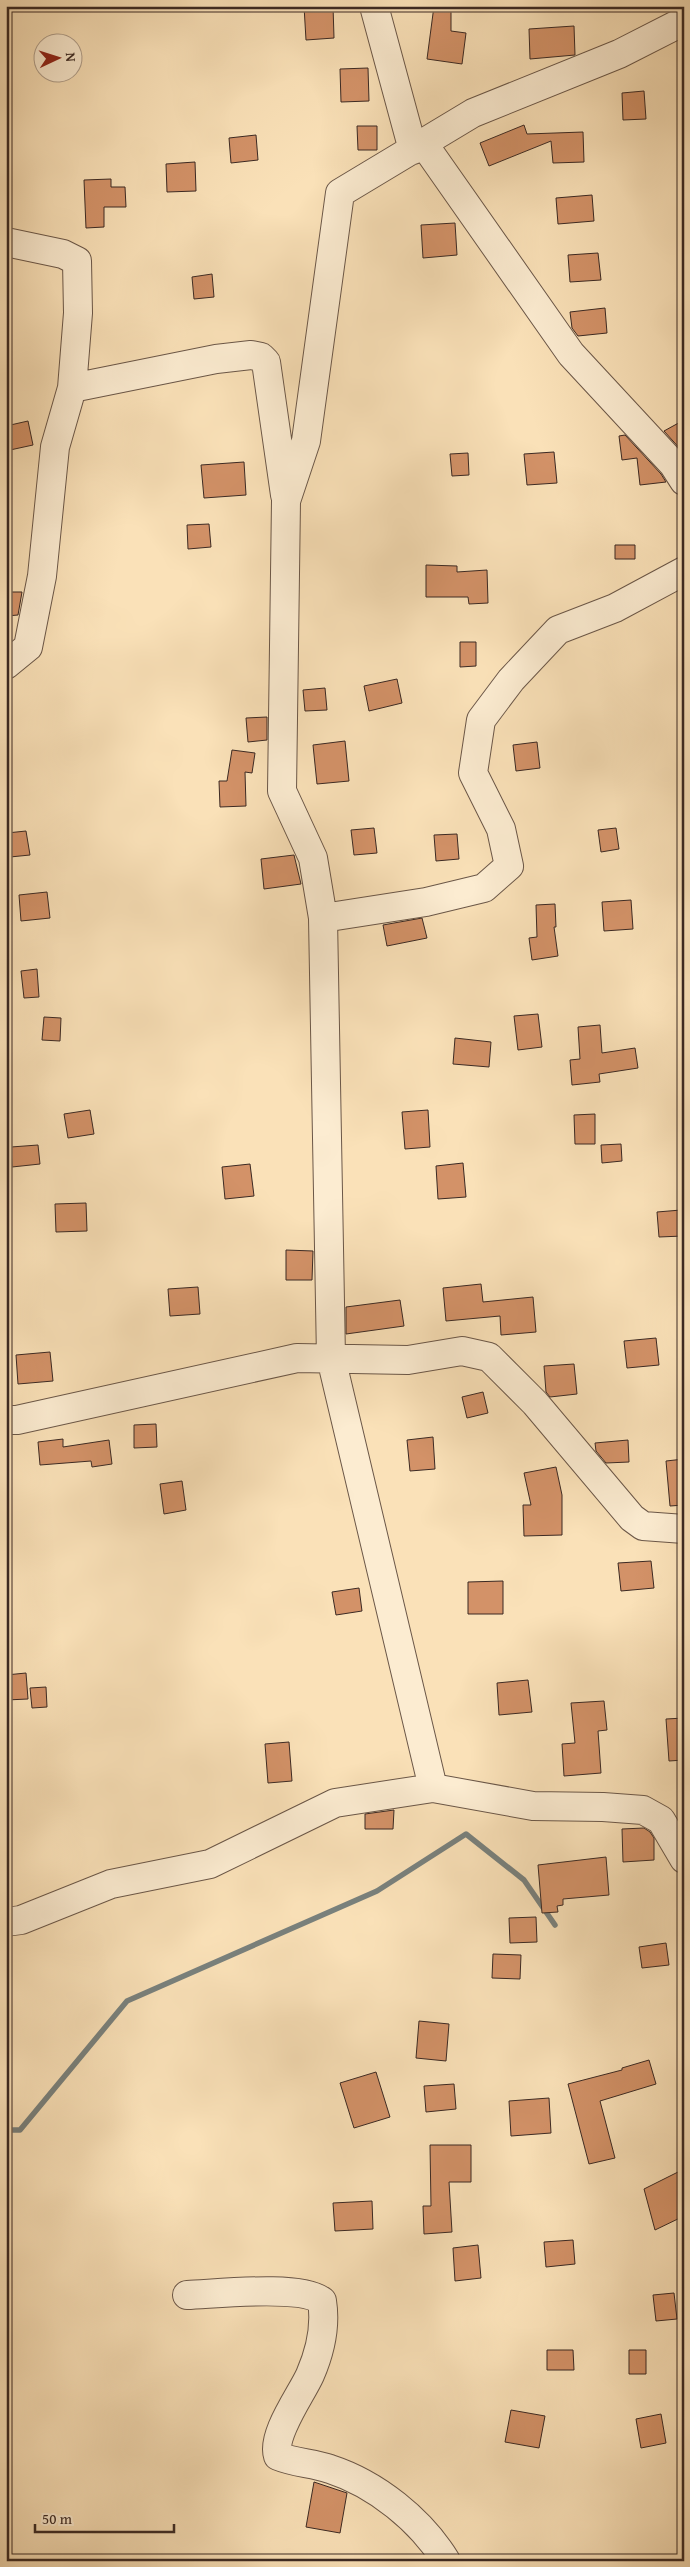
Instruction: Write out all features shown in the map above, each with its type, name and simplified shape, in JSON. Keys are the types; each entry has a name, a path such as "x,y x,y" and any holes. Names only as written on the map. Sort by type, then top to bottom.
{"street":[{"path":"374,6 418,146 571,354 673,464 684,481"},
{"path":"286,501 306,441 340,193 473,114 619,54 684,21"},
{"path":"6,242 62,254 77,262 78,313 72,388 56,447 42,576 28,647 6,665"},
{"path":"72,388 216,359 251,355 261,357 266,362 286,501 282,791 312,858 323,918 331,1358 433,1788"},
{"path":"323,918 426,902 484,888 509,866 501,829 473,773 481,720 511,680 558,630 615,608 684,571"},
{"path":"6,1420 17,1420 297,1358 408,1360 462,1351 489,1356 535,1402 632,1518 643,1526 684,1529"},
{"path":"6,1922 21,1920 111,1884 210,1864 335,1803 433,1788 533,1806 603,1807 643,1810 660,1820 683,1861"},
{"path":"187,2295 290,2292 315,2295 322,2301 324,2316 321,2342 310,2376 292,2408 280,2438 276,2449 278,2456 331,2469 368,2487 408,2515 436,2545 446,2561"}],"building":[{"path":"304,6 333,6 334,38 306,40"},
{"path":"434,6 451,6 451,31 466,33 462,64 427,59"},
{"path":"574,26 575,55 530,59 529,29"},
{"path":"368,68 369,101 341,102 340,69"},
{"path":"644,91 646,119 623,120 622,93"},
{"path":"524,125 527,134 583,132 584,162 553,163 551,141 489,166 480,143"},
{"path":"357,126 377,126 377,150 358,150"},
{"path":"256,135 258,160 231,163 229,138"},
{"path":"195,162 196,191 167,192 166,164"},
{"path":"111,179 111,187 125,187 126,207 104,207 104,227 86,228 84,180"},
{"path":"592,195 594,221 558,224 556,198"},
{"path":"455,223 457,255 423,258 421,225"},
{"path":"598,253 601,280 570,282 568,255"},
{"path":"212,274 214,297 194,299 192,277"},
{"path":"605,308 607,333 578,336 572,328 570,312"},
{"path":"684,420 684,450 682,451 664,431"},
{"path":"28,421 33,445 10,450 6,426"},
{"path":"625,435 666,482 640,485 637,458 622,460 619,436"},
{"path":"554,452 557,483 527,485 524,454"},
{"path":"468,453 469,475 452,476 450,454"},
{"path":"244,462 246,495 204,498 201,465"},
{"path":"209,524 211,547 188,549 187,525"},
{"path":"615,545 635,545 635,559 615,559"},
{"path":"426,565 457,566 457,572 487,570 488,603 469,604 468,597 426,597"},
{"path":"6,592 22,592 18,615 6,616"},
{"path":"460,642 476,642 476,666 460,667"},
{"path":"397,679 402,703 369,711 364,686"},
{"path":"325,688 327,710 305,711 303,690"},
{"path":"267,717 267,740 248,742 246,718"},
{"path":"345,741 349,781 317,784 313,745"},
{"path":"537,742 540,768 516,771 513,745"},
{"path":"232,750 255,753 252,773 245,772 246,806 220,807 219,781 227,781"},
{"path":"374,828 377,853 354,855 351,830"},
{"path":"616,828 619,849 601,852 598,830"},
{"path":"26,831 30,855 10,857 7,833"},
{"path":"457,834 459,859 436,861 434,835"},
{"path":"294,855 301,884 264,889 261,859"},
{"path":"47,892 50,918 21,921 19,895"},
{"path":"631,900 633,929 604,931 602,902"},
{"path":"555,904 556,927 554,927 558,956 532,960 529,938 537,937 536,905"},
{"path":"422,918 427,938 387,946 383,925"},
{"path":"37,969 39,997 24,998 21,971"},
{"path":"538,1014 542,1047 518,1050 514,1016"},
{"path":"44,1017 61,1018 60,1041 42,1040"},
{"path":"600,1025 602,1053 635,1048 638,1068 599,1074 600,1082 572,1085 570,1060 580,1059 578,1027"},
{"path":"455,1038 491,1042 489,1067 453,1064"},
{"path":"90,1110 94,1134 68,1138 64,1114"},
{"path":"428,1110 430,1147 405,1149 402,1112"},
{"path":"595,1114 595,1144 575,1144 574,1115"},
{"path":"621,1144 622,1161 602,1163 601,1145"},
{"path":"38,1145 40,1164 12,1167 11,1147"},
{"path":"463,1163 466,1197 438,1199 436,1166"},
{"path":"250,1164 254,1196 225,1199 222,1167"},
{"path":"86,1203 87,1231 56,1232 55,1204"},
{"path":"681,1210 683,1236 659,1237 657,1212"},
{"path":"286,1250 313,1251 312,1280 286,1280"},
{"path":"481,1284 483,1302 533,1297 536,1332 501,1335 500,1316 446,1321 443,1288"},
{"path":"198,1287 200,1314 170,1316 168,1289"},
{"path":"400,1300 404,1326 346,1334 346,1307"},
{"path":"656,1338 659,1365 627,1368 624,1341"},
{"path":"50,1352 53,1381 18,1384 16,1355"},
{"path":"574,1364 577,1394 550,1397 546,1392 544,1366"},
{"path":"483,1392 488,1413 467,1418 462,1397"},
{"path":"156,1424 157,1447 134,1448 134,1425"},
{"path":"433,1437 435,1469 410,1471 407,1440"},
{"path":"63,1439 63,1447 109,1440 112,1464 92,1467 91,1461 40,1465 38,1442"},
{"path":"628,1440 629,1462 606,1463 596,1451 595,1443"},
{"path":"684,1459 684,1505 670,1506 666,1461"},
{"path":"556,1467 562,1495 562,1535 524,1536 523,1505 531,1505 524,1473"},
{"path":"182,1481 186,1510 164,1514 160,1484"},
{"path":"651,1561 654,1588 621,1591 618,1563"},
{"path":"503,1581 503,1614 468,1614 468,1582"},
{"path":"359,1588 362,1611 336,1615 332,1592"},
{"path":"26,1673 28,1699 6,1700 6,1675"},
{"path":"528,1680 532,1712 499,1715 497,1683"},
{"path":"46,1687 47,1707 32,1708 30,1688"},
{"path":"604,1701 607,1730 598,1731 601,1773 564,1776 562,1744 575,1743 571,1703"},
{"path":"684,1718 684,1760 669,1761 666,1719"},
{"path":"289,1742 292,1781 268,1783 265,1744"},
{"path":"394,1810 393,1829 365,1829 365,1814"},
{"path":"644,1828 654,1838 654,1860 623,1862 622,1829"},
{"path":"606,1857 609,1895 563,1899 563,1905 557,1906 558,1912 542,1913 538,1865"},
{"path":"536,1917 537,1942 510,1943 509,1918"},
{"path":"666,1943 669,1965 642,1968 639,1947"},
{"path":"493,1954 521,1955 520,1979 492,1978"},
{"path":"419,2021 449,2024 446,2061 416,2058"},
{"path":"649,2060 656,2084 600,2101 615,2158 589,2164 568,2084 622,2070 622,2068"},
{"path":"376,2072 390,2117 354,2128 340,2083"},
{"path":"454,2084 456,2109 426,2112 424,2086"},
{"path":"549,2098 551,2133 511,2136 509,2101"},
{"path":"430,2145 471,2145 471,2182 449,2182 452,2232 424,2234 423,2206 431,2206"},
{"path":"684,2169 684,2216 655,2230 644,2189"},
{"path":"372,2201 373,2229 335,2231 333,2203"},
{"path":"573,2240 575,2264 546,2267 544,2242"},
{"path":"478,2245 481,2278 455,2281 453,2248"},
{"path":"674,2293 677,2319 656,2321 653,2295"},
{"path":"547,2350 573,2350 574,2370 547,2370"},
{"path":"629,2350 646,2350 646,2374 629,2374"},
{"path":"511,2410 545,2416 539,2448 505,2442"},
{"path":"661,2414 666,2443 641,2448 636,2419"},
{"path":"314,2482 347,2493 340,2533 306,2527"}],"waterway":[{"path":"6,2130 20,2130 127,2001 377,1891 466,1834 524,1880 555,1925"}]}
